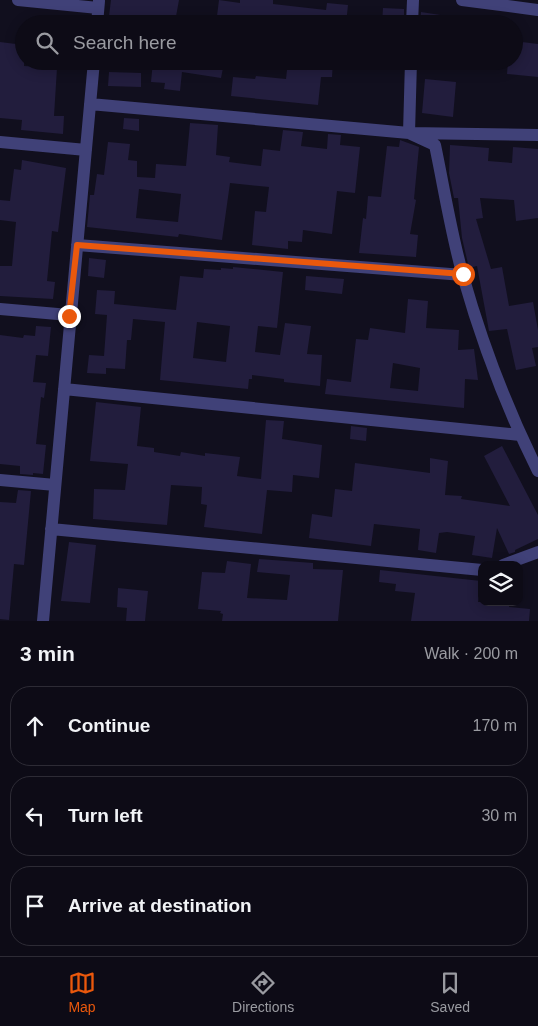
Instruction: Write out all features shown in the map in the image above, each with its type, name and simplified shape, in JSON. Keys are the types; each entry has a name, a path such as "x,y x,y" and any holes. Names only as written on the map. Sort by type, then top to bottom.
{"street":[{"path":"18,0 99,4"},
{"path":"412,15 413,0"},
{"path":"462,0 538,10"},
{"path":"43,621 69,316 93,70"},
{"path":"409,133 411,70"},
{"path":"90,104 409,133 538,135"},
{"path":"409,133 435,145 463,274 487,353 520,434 538,471"},
{"path":"0,142 86,150"},
{"path":"77,245 463,274"},
{"path":"0,309 69,316"},
{"path":"64,389 520,434"},
{"path":"0,480 55,485"},
{"path":"51,529 478,570"},
{"path":"514,561 538,552"}],"building":[{"path":"111,0 179,0 176,15 109,15"},
{"path":"219,0 240,3 240,0 273,0 273,4 326,10 327,3 348,5 347,15 217,15"},
{"path":"383,8 404,9 404,15 383,15"},
{"path":"421,12 440,15 421,15"},
{"path":"0,42 15,44 15,70 57,70 54,116 64,116 63,134 21,130 22,120 0,118"},
{"path":"523,42 538,44 538,77 507,74 507,70 523,70"},
{"path":"152,70 223,70 221,78 182,72 180,91 164,89 165,83 151,82"},
{"path":"287,70 332,70 332,77 321,77 318,105 231,96 233,77 255,79 256,76 286,79"},
{"path":"109,72 141,73 141,87 108,86"},
{"path":"425,79 456,82 453,117 422,113"},
{"path":"124,118 139,119 139,131 123,129"},
{"path":"190,123 218,125 216,155 230,157 229,162 261,166 263,149 280,151 283,130 303,132 301,146 327,149 328,134 341,135 340,145 360,147 355,193 337,191 332,234 303,230 302,242 288,241 288,249 252,245 255,211 266,212 269,187 230,183 222,240 179,234 178,237 87,227 90,195 94,195 97,174 104,175 108,142 130,144 128,160 137,161 137,177 155,178 156,164 186,166","holes":["139,189 181,194 178,222 136,218"]},
{"path":"400,140 419,147 414,199 416,200 410,234 418,235 416,257 359,253 363,218 366,219 368,196 381,197 387,146 399,147"},
{"path":"450,145 489,148 488,161 512,163 513,147 538,149 538,218 516,221 514,200 480,198 483,218 476,219 491,269 502,267 509,306 533,302 538,330 538,347 532,348 536,366 516,370 507,329 489,331 477,266 469,268 462,238 458,198 454,198 449,173"},
{"path":"22,160 66,168 58,232 52,231 47,281 55,282 53,299 0,296 0,266 12,266 16,222 0,220 0,200 10,201 14,169 21,170"},
{"path":"89,258 106,260 104,278 88,276"},
{"path":"233,267 283,272 277,328 258,326 255,352 280,355 285,323 311,326 307,354 322,355 320,386 284,382 284,379 252,375 252,379 249,379 248,389 160,380 165,322 133,319 131,340 127,340 125,369 106,368 106,374 87,373 89,355 104,356 107,315 95,314 97,290 115,291 114,304 176,310 180,276 203,278 204,269 233,269","holes":["197,322 230,326 226,362 193,358"]},
{"path":"306,276 344,279 342,294 305,290"},
{"path":"408,299 428,301 426,328 459,330 458,350 474,349 478,380 465,379 464,408 325,394 327,379 351,382 356,339 368,340 370,328 405,333","holes":["393,363 420,368 418,391 390,388"]},
{"path":"36,326 51,327 48,356 36,355 33,382 46,383 44,398 41,397 36,444 46,445 43,474 33,473 33,475 20,474 20,466 0,464 0,335 23,338 24,335 35,336"},
{"path":"96,402 141,407 137,446 154,448 154,452 180,456 181,452 205,456 205,453 240,457 237,476 261,479 266,420 284,421 282,439 322,445 319,478 293,475 292,492 267,490 262,534 204,527 207,505 201,504 202,487 171,485 167,525 93,519 94,489 125,490 128,464 90,461"},
{"path":"351,426 367,428 366,441 350,439"},
{"path":"502,446 538,515 538,539 515,550 515,552 509,554 497,528 492,558 472,555 475,536 447,532 439,533 436,553 418,550 420,529 374,524 371,546 309,538 312,514 332,517 335,489 352,491 355,463 430,473 430,458 448,461 445,495 462,496 461,499 510,506 484,456"},
{"path":"18,490 31,491 24,565 14,564 9,620 0,619 0,502 16,503"},
{"path":"69,542 96,545 90,603 61,601"},
{"path":"259,559 313,563 313,569 343,570 338,621 222,621 223,614 220,613 221,611 198,609 202,572 225,573 227,561 251,564 247,598 287,600 290,575 257,572"},
{"path":"380,570 478,581 478,606 509,606 530,609 529,621 411,621 415,593 395,591 396,584 379,582"},
{"path":"118,588 148,591 145,621 126,621 127,608 117,607"}],"route":[{"path":"69,316 77,245 463,274"}]}
